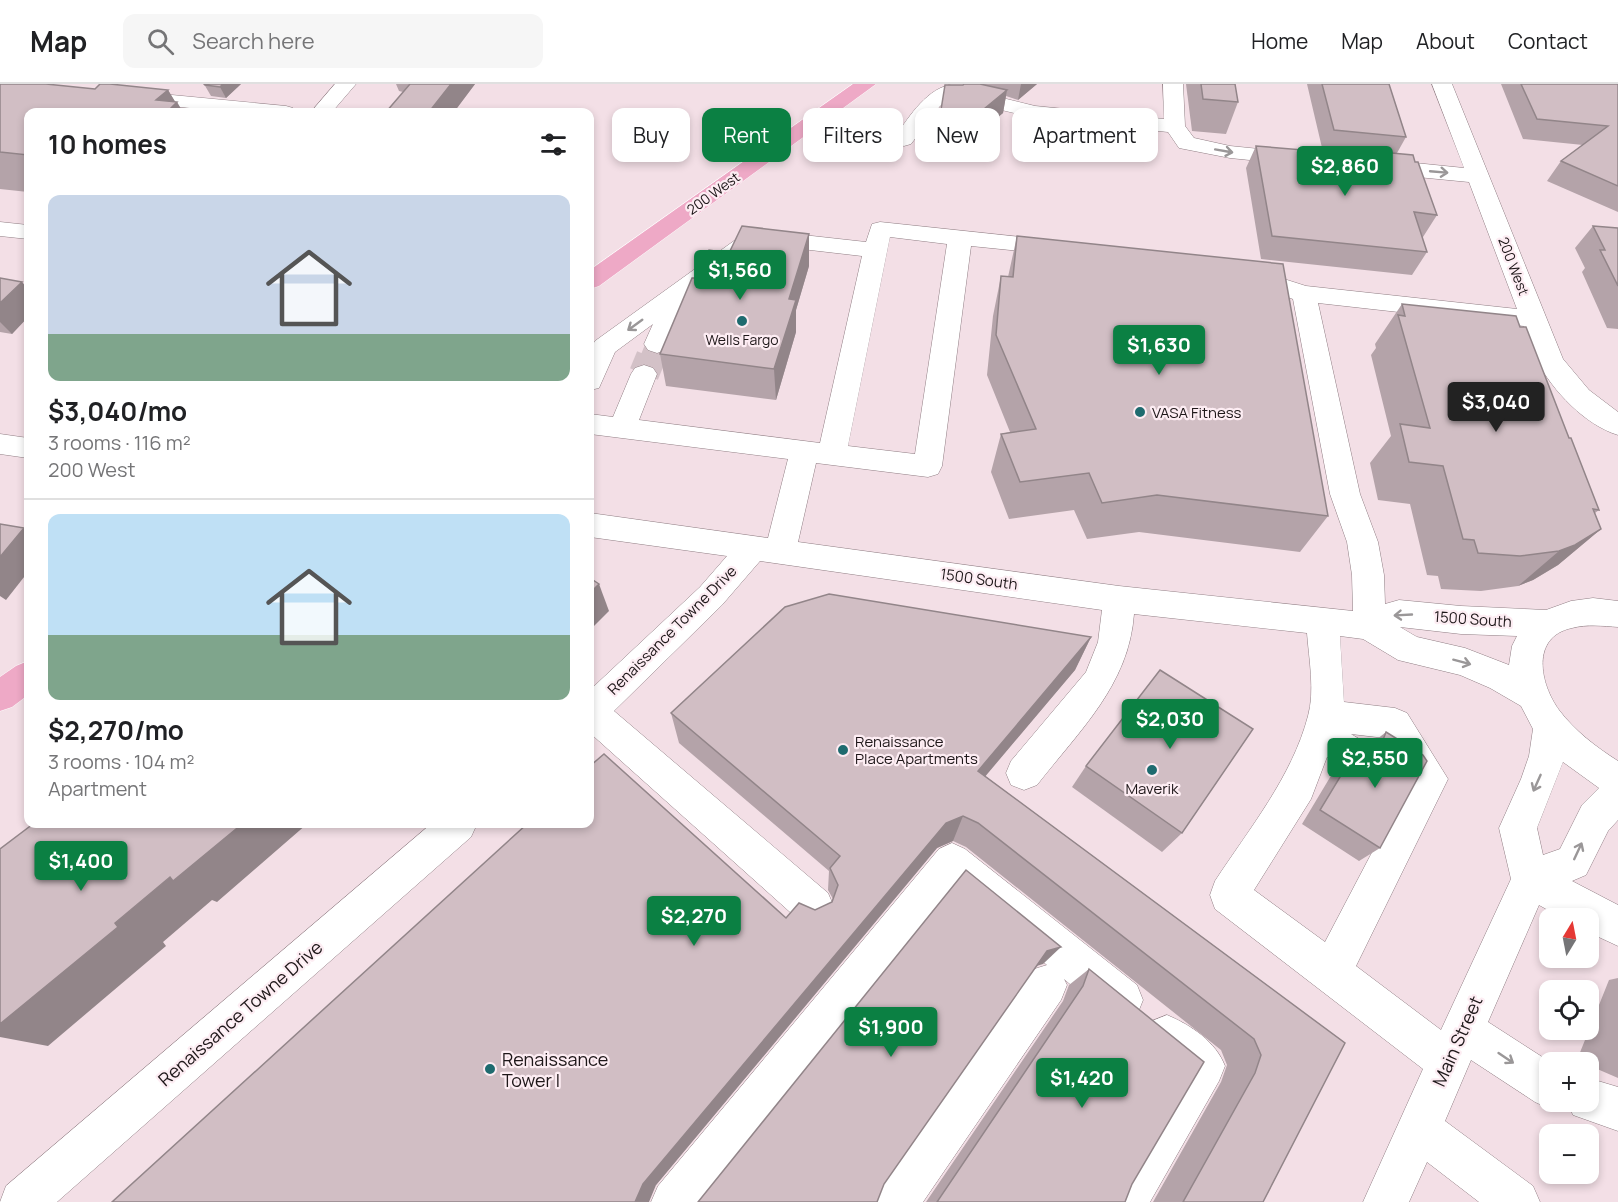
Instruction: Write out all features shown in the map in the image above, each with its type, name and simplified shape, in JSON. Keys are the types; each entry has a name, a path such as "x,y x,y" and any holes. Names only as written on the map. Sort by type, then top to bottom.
{"main road":[{"name":"200 West","path":"594,278 866,84"},
{"path":"0,696 24,679"}],"street":[{"path":"325,108 346,84"},
{"path":"1173,84 1175,126 1187,143 1230,152 1323,161"},
{"name":"200 West","path":"1442,84 1550,360 1561,379 1590,406 1618,425"},
{"path":"904,140 933,102 949,91 1035,112 1175,126"},
{"path":"107,95 244,108"},
{"path":"1358,164 1479,176"},
{"path":"0,229 24,232"},
{"path":"832,454 880,229 1088,251"},
{"path":"597,354 678,292 746,243 756,239 767,238 875,250"},
{"path":"594,424 928,466 960,238"},
{"path":"1216,264 1304,294 1535,320"},
{"path":"657,344 678,292"},
{"path":"1304,294 1345,494 1358,520 1371,586 1369,626"},
{"path":"622,428 644,374"},
{"path":"0,444 24,447"},
{"path":"766,549 804,451"},
{"name":"1500 South","path":"594,526 1119,599 1369,626 1410,650 1465,662 1502,678 1532,695"},
{"name":"Renaissance Towne Drive","path":"594,708 711,596 766,549"},
{"path":"1023,774 1098,682 1108,665 1114,650 1119,599"},
{"path":"1614,605 1561,615 1545,623 1530,641 1525,666 1532,695 1551,727 1573,749 1618,780"},
{"name":"1500 South","path":"1369,626 1399,613 1461,620 1545,623"},
{"path":"1322,621 1330,732 1308,789 1229,896 1331,972 1455,1045 1539,1082"},
{"path":"594,715 814,907"},
{"path":"1330,732 1395,724 1430,779 1411,789 1385,839 1331,972"},
{"path":"1551,727 1547,756 1539,781 1518,828 1530,880 1618,926"},
{"path":"1530,880 1573,862 1595,818 1618,795"},
{"name":"Renaissance Towne Drive","path":"22,1202 453,828"},
{"path":"674,1202 952,862 1204,1066 1124,1202"},
{"name":"Main Street","path":"1386,1202 1530,880"},
{"path":"896,1202 1046,985"},
{"path":"1599,1103 1618,1109"},
{"path":"1418,1128 1517,1202"}],"building":[{"path":"0,84 46,84 95,89 100,84 110,84 168,90 156,100 177,102 171,108 24,108 24,155 0,152"},
{"path":"204,84 223,84 220,87"},
{"path":"410,84 451,84 432,108 389,108"},
{"path":"980,84 1007,90 985,108 941,108 945,85"},
{"path":"1201,84 1235,84 1238,102 1203,99"},
{"path":"1322,84 1389,84 1406,137 1334,130"},
{"path":"1521,84 1618,84 1618,186 1561,161 1608,126 1537,119"},
{"path":"1256,146 1339,153 1338,148 1413,155 1415,162 1418,162 1437,215 1414,212 1427,252 1272,236"},
{"name":"Wells Fargo","path":"742,226 809,234 789,299 796,300 774,369 660,354 692,278 698,278 709,250 729,253"},
{"path":"1593,226 1618,228 1618,286 1600,250 1605,250"},
{"name":"VASA Fitness","path":"1017,236 1283,264 1328,516 1157,495 1102,503 1089,473 1020,482 1001,434 1036,429 996,335 1001,276 1013,277"},
{"path":"0,278 22,282 0,303"},
{"path":"1402,304 1516,316 1520,327 1526,327 1599,510 1593,509 1601,529 1575,545 1559,551 1520,556 1478,553 1474,540 1463,539 1443,466 1409,462 1400,424 1430,428 1398,315 1405,316"},
{"path":"0,524 24,528 0,557"},
{"path":"829,594 1091,637 978,771 1345,1043 1263,1202 1183,1202 1255,1073 1261,1055 1254,1039 978,823 963,816 946,823 643,1184 635,1202 112,1202 523,828 594,828 594,763 604,754 786,918 799,903 815,910 832,902 838,885 830,868 840,856 671,713 785,607"},
{"name":"Maverik","path":"1160,670 1253,729 1182,833 1086,766"},
{"path":"1386,732 1423,755 1427,761 1380,848 1320,810 1357,749 1366,753 1380,748"},
{"path":"28,828 237,828 173,881 170,877 115,923 118,927 0,1024 0,849"},
{"path":"966,870 1061,947 1047,951 884,1184 877,1202 698,1202"},
{"path":"1089,969 1204,1062 1132,1184 1125,1202 937,1202 1083,986"}],"tunnel":[{"path":"651,359 657,344"},
{"path":"644,374 651,357"}],"place":[{"name":"Wells Fargo","path":"742,321"},
{"name":"VASA Fitness","path":"1140,412"},
{"name":"Renaissance Place Apartments","path":"843,750"},
{"name":"Maverik","path":"1152,770"},
{"name":"Renaissance Tower I","path":"490,1069"}]}
